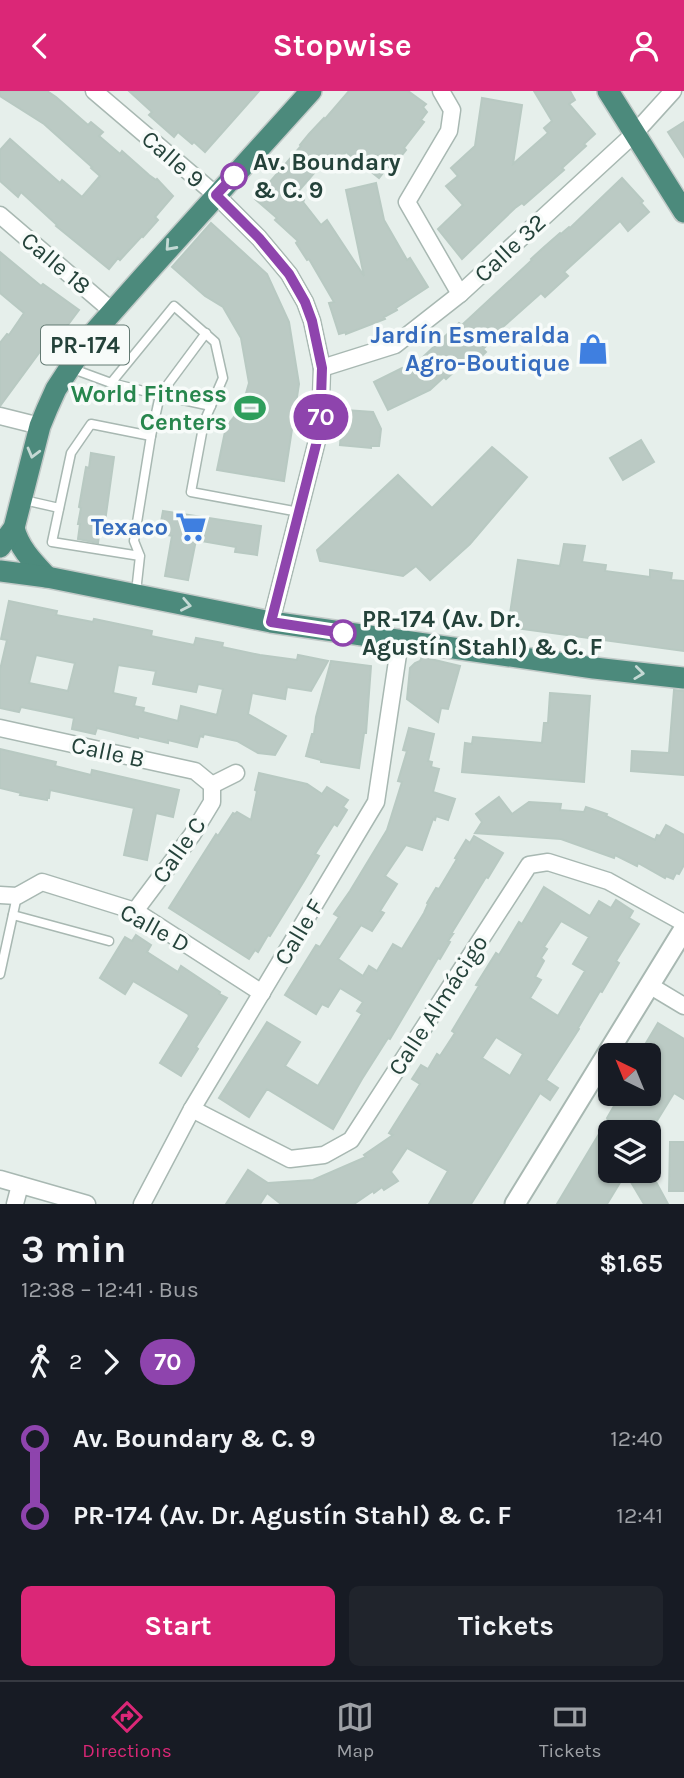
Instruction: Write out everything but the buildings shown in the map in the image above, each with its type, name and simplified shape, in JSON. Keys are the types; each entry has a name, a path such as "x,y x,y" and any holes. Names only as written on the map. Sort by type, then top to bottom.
{"highway":[{"path":"608,91 684,212"},
{"name":"PR-174","path":"0,547 14,528 40,426 57,389 90,337 304,94"},
{"path":"14,528 24,551 47,577"},
{"path":"0,573 47,577 271,622 594,668 684,678"}],"street":[{"name":"Calle 9","path":"94,91 216,195 259,238 289,274 312,321 322,368 320,429 271,622"},
{"path":"441,91 452,110 449,131 407,202 460,294"},
{"name":"Calle 32","path":"322,368 395,345 460,294 634,134 673,91"},
{"name":"Calle 18","path":"0,215 113,311"},
{"path":"0,416 40,426"},
{"name":"Calle F","path":"142,1204 192,1108 376,802 400,641"},
{"name":"Calle B","path":"0,728 195,771 212,785"},
{"path":"212,785 236,773"},
{"name":"Calle C","path":"135,911 192,835 212,803 212,785"},
{"name":"Calle Almácigo","path":"192,1108 290,1159 324,1155 351,1140 529,865 548,862 608,881 684,923"},
{"name":"Calle D","path":"0,895 17,896 42,882 135,911 262,993"},
{"path":"516,1204 684,929"},
{"path":"649,985 684,1006"},
{"path":"0,1179 87,1204"},
{"path":"15,1204 20,1185"}],"lane":[{"path":"111,383 174,306 215,342 223,378 204,422 191,492 299,512"},
{"path":"136,595 140,556 134,541 160,395 206,333"},
{"path":"70,368 111,383 211,406"},
{"path":"140,556 52,542 71,453 92,424 151,436"},
{"path":"21,499 59,508"},
{"path":"0,974 17,896"},
{"path":"13,915 108,941"}],"bus line":[{"name":"70","path":"234,176 216,195 259,238 289,274 312,321 322,368 320,429 271,622 343,633"}],"place":[{"name":"Av. Boundary & C. 9","path":"234,176"},
{"name":"Jardín Esmeralda Agro-Boutique","path":"593,349"},
{"name":"World Fitness Centers","path":"250,408"},
{"name":"Texaco","path":"191,527"},
{"name":"PR-174 (Av. Dr. Agustín Stahl) & C. F","path":"343,633"}]}
